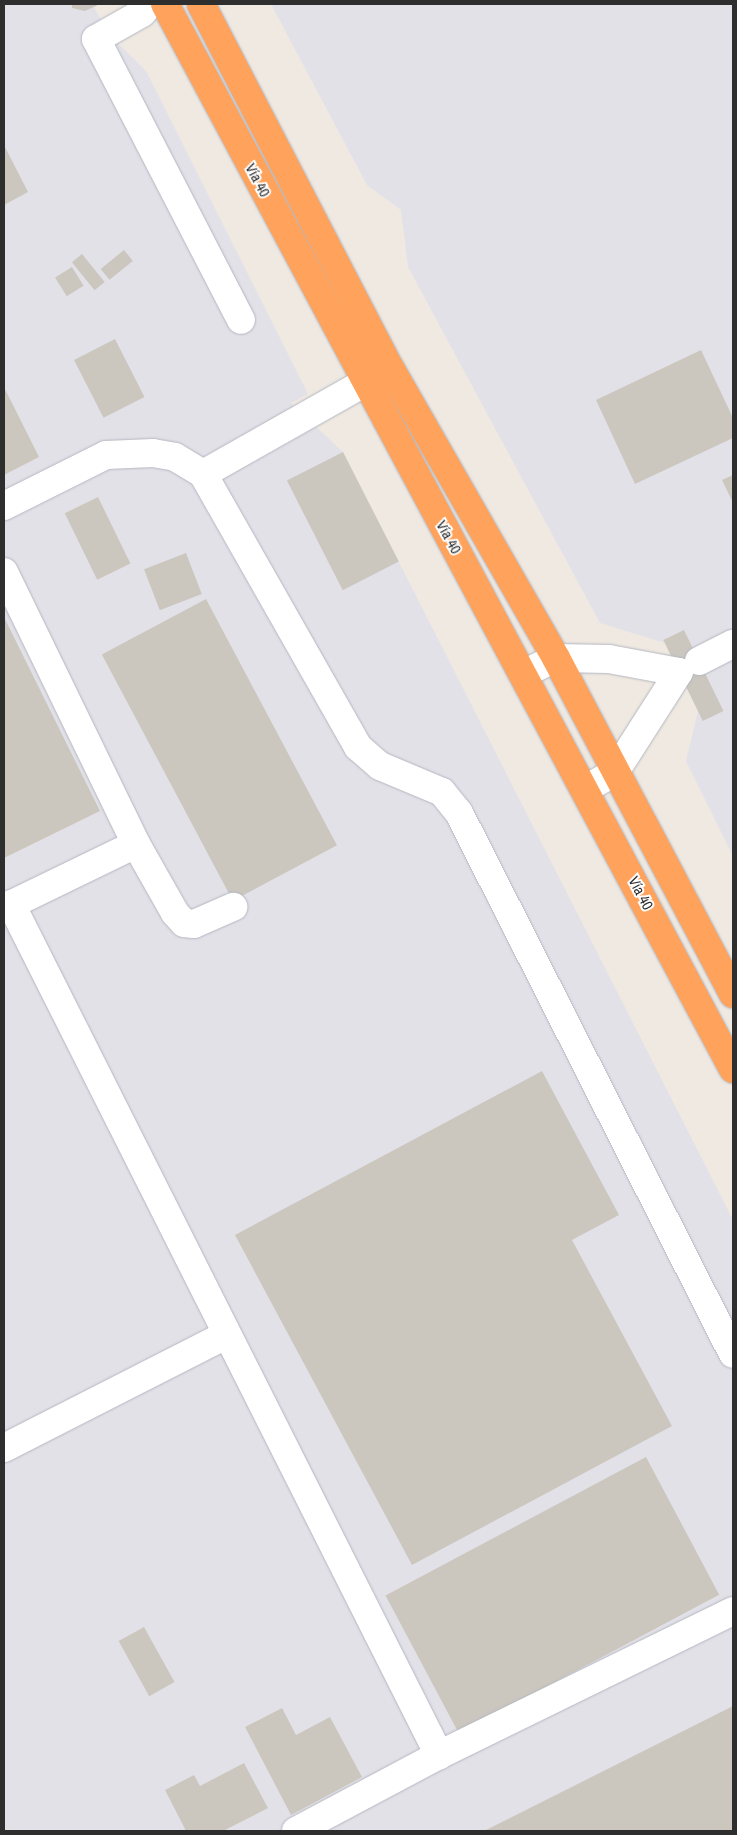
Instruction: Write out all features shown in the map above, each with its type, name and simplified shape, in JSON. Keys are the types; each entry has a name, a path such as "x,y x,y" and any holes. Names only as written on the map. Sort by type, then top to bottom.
{"highway":[{"name":"Vía 40","path":"165,4 364,382 585,789 733,1069"},
{"name":"Vía 40","path":"201,4 390,368 556,658 733,994"}],"street":[{"path":"150,4 142,13 96,39 241,320"},
{"path":"204,474 390,368"},
{"path":"4,506 106,455 153,452 175,457 204,474 358,747 380,766 442,792 459,813 733,1354"},
{"path":"4,572 136,844 175,913 184,923 194,924 233,908"},
{"path":"699,661 733,644"},
{"path":"523,674 556,658 609,658 678,672 615,772 585,789"},
{"path":"136,844 8,906 439,1755"},
{"path":"4,1448 226,1336"},
{"path":"296,1831 439,1755 733,1611"}],"shaded area":[{"path":"4,4 100,4 94,7 108,33 146,71 308,394 291,403 343,452 733,1220 733,1831 4,1831"},
{"path":"271,4 733,4 733,856 686,761 698,711 665,643 600,623 408,267 401,210 367,185"}],"building":[{"path":"72,4 100,4 85,11 72,8"},
{"path":"4,145 28,192 4,205"},
{"path":"124,250 133,261 109,280 101,269"},
{"path":"82,254 105,282 95,290 72,262"},
{"path":"72,267 84,286 67,296 55,278"},
{"path":"115,339 145,397 104,418 74,360"},
{"path":"701,350 733,418 733,438 635,484 596,400"},
{"path":"4,387 39,457 4,475"},
{"path":"343,452 399,562 343,590 287,481"},
{"path":"733,475 733,503 722,480"},
{"path":"98,497 130,564 97,580 65,513"},
{"path":"186,553 202,594 160,610 144,569"},
{"path":"206,599 337,845 233,901 102,654"},
{"path":"4,617 100,811 4,858"},
{"path":"684,630 723,711 703,721 663,640"},
{"path":"542,1071 619,1215 572,1240 672,1426 412,1565 235,1235"},
{"path":"646,1457 719,1595 459,1733 386,1595"},
{"path":"144,1627 175,1682 149,1696 119,1641"},
{"path":"733,1706 733,1831 484,1831"},
{"path":"282,1708 296,1735 330,1717 362,1777 291,1815 245,1727"},
{"path":"244,1763 268,1808 223,1831 186,1831 165,1790 194,1775 200,1786"}]}
